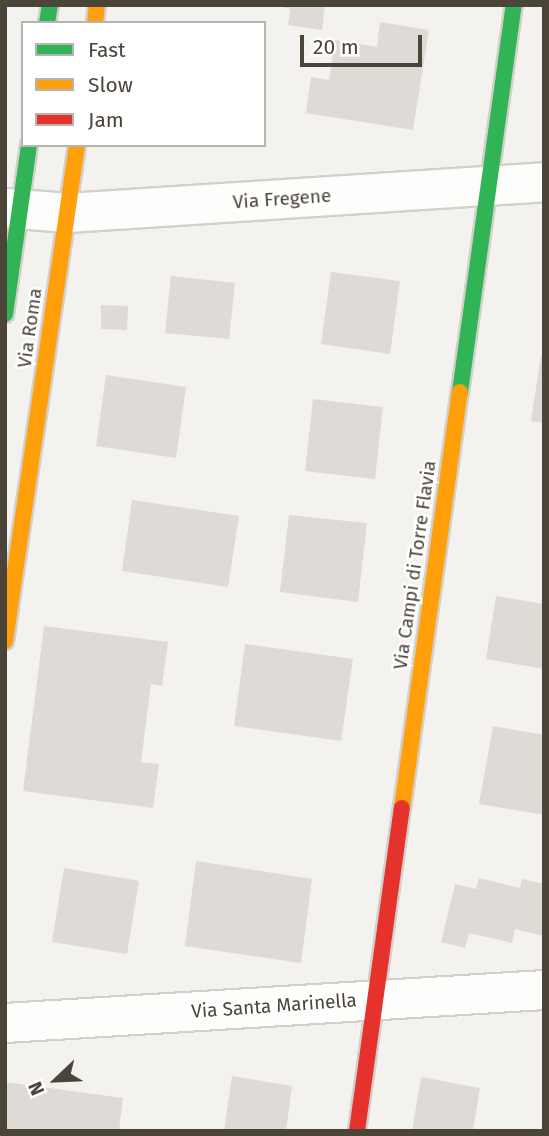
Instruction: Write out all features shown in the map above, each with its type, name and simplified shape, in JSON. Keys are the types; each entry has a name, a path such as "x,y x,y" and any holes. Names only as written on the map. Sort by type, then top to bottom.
{"street":[{"name":"Via Campi di Torre Flavia","path":"357,1131 378,999 487,185 514,5"},
{"name":"Via Roma","path":"5,314 12,209 28,147"},
{"name":"Via Roma","path":"5,641 77,147"},
{"name":"Via Fregene","path":"12,209 68,213 544,182"},
{"name":"Via Santa Marinella","path":"5,1023 544,990"}],"building":[{"path":"274,5 325,5 322,30 288,25 290,9"},
{"path":"380,22 429,30 413,130 306,113 311,77 329,80 335,40 377,47"},
{"path":"331,272 400,281 390,354 321,344"},
{"path":"171,276 235,283 229,339 165,333"},
{"path":"101,305 128,306 127,330 101,329"},
{"path":"541,355 544,356 544,423 531,421"},
{"path":"106,375 186,387 176,458 96,446"},
{"path":"313,399 383,407 375,479 305,471"},
{"path":"132,500 239,516 228,587 122,571"},
{"path":"289,515 367,523 358,602 280,592"},
{"path":"496,596 544,604 544,669 486,659"},
{"path":"44,626 168,642 162,686 151,684 141,762 159,764 153,808 23,791"},
{"path":"245,644 353,659 341,741 234,726"},
{"path":"493,726 544,735 544,815 479,804"},
{"path":"196,861 312,879 301,963 185,946"},
{"path":"64,868 139,881 127,954 52,942"},
{"path":"479,878 520,888 522,879 544,884 544,936 515,929 512,943 469,933 465,948 441,942 455,884 476,889"},
{"path":"232,1076 292,1086 286,1131 224,1131"},
{"path":"421,1077 480,1088 473,1131 412,1131"},
{"path":"5,1082 123,1098 119,1131 5,1131"}],"traffic: fast":[{"path":"47,21 50,5"},
{"path":"460,392 514,5"},
{"path":"5,314 29,147"}],"traffic: slow":[{"path":"95,21 97,5"},
{"path":"5,641 77,147"},
{"path":"402,808 460,392"}],"traffic: jam":[{"path":"357,1131 402,808"}]}
